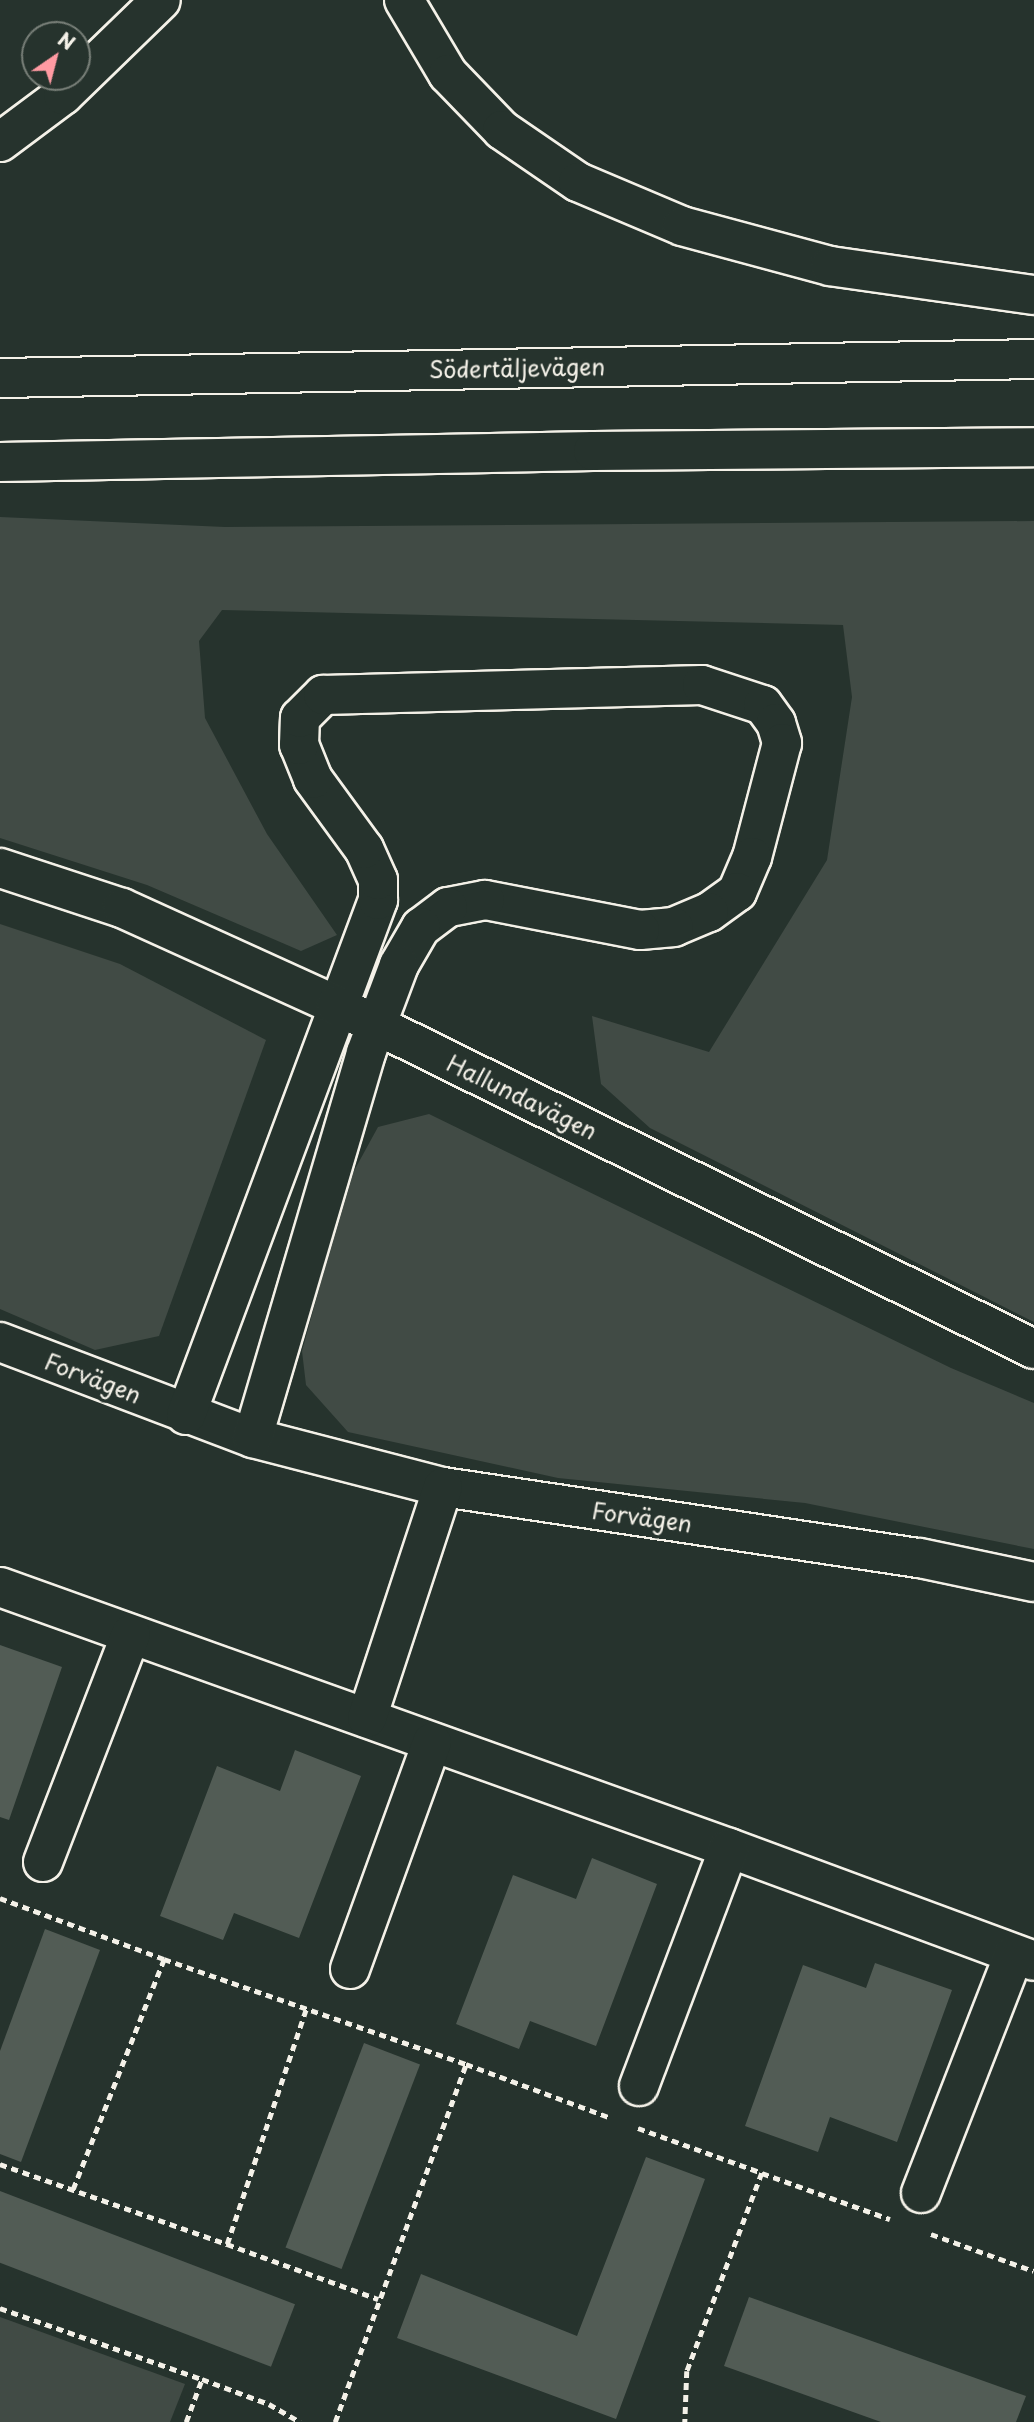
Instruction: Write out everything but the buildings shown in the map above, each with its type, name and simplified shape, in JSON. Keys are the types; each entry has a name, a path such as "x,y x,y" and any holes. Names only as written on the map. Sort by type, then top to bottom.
{"main road":[{"path":"0,142 63,95 161,0"},
{"path":"404,0 447,74 502,131 578,182 682,226 830,266 1034,295"},
{"name":"Södertäljevägen","path":"0,378 1034,359"},
{"path":"0,462 593,451 1028,448"},
{"path":"186,1415 336,1005 378,900 378,880 365,849 313,779 299,745 300,718 323,695 702,685 763,705 776,723 782,743 752,857 737,892 709,912 674,926 640,930 485,900 448,907 421,927 399,965 366,1053 253,1438"},
{"name":"Hallundavägen","path":"0,868 122,908 336,1005 1034,1349"},
{"name":"Forvägen","path":"0,1342 186,1415 253,1438 443,1488 920,1558 1034,1582"},
{"path":"366,1718 443,1488"},
{"path":"0,1587 729,1848 1024,1958 921,2193"},
{"path":"43,1862 131,1634"},
{"path":"349,1969 432,1741"},
{"path":"639,2086 729,1848"}],"path":[{"path":"0,1898 621,2121"},
{"path":"73,2189 164,1959"},
{"path":"227,2244 306,2009"},
{"path":"335,2422 466,2064"},
{"path":"634,2126 762,2173 687,2371 685,2422"},
{"path":"0,2164 378,2299"},
{"path":"0,2308 269,2404 300,2422"},
{"path":"186,2422 202,2379"}],"shaded area":[{"path":"0,517 225,527 1034,521 1034,1322 650,1128 601,1084 592,1016 709,1052 827,860 852,697 843,625 222,610 199,641 205,718 267,834 337,935 301,951 147,885 0,838"},
{"path":"0,924 120,964 266,1040 159,1336 95,1350 0,1309"},
{"path":"429,1114 951,1368 1034,1403 1034,1549 805,1503 558,1478 348,1432 306,1385 302,1351 349,1180 378,1127"},
{"path":"0,2317 185,2384 170,2422 0,2422"}]}
